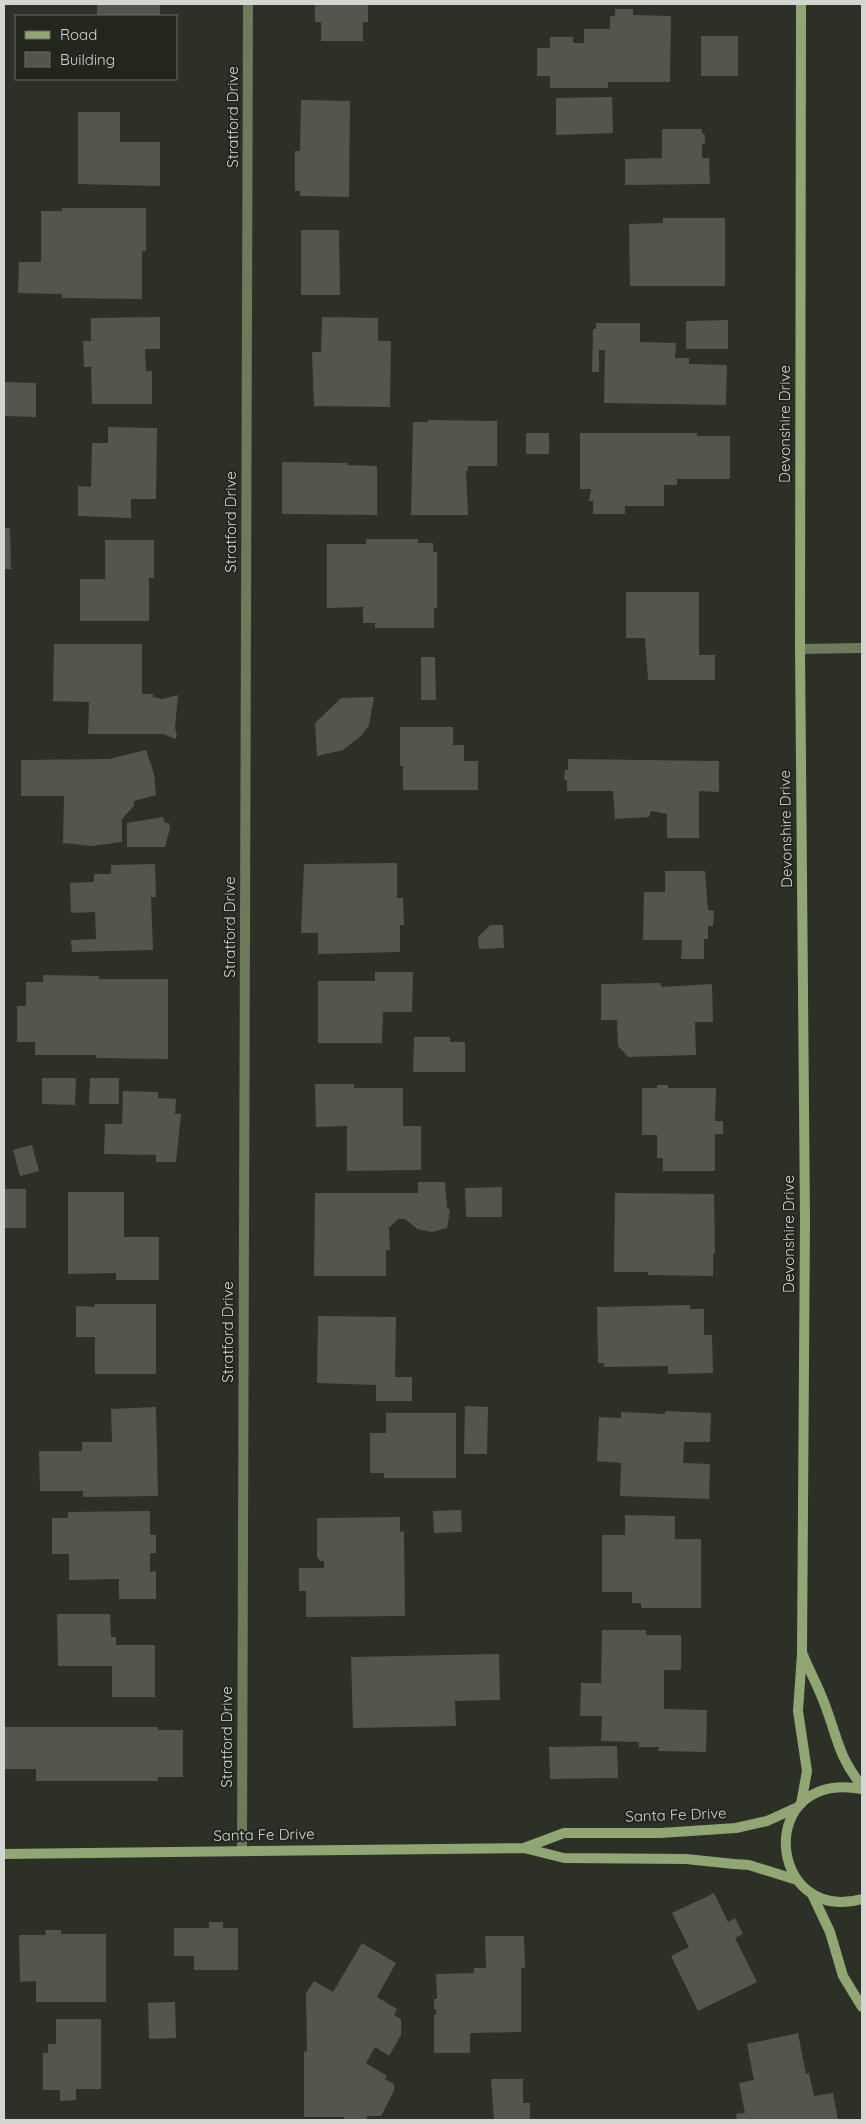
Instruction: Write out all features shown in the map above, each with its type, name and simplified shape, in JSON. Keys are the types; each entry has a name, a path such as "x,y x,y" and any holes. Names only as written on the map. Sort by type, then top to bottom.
{"street":[{"name":"Stratford Drive","path":"242,1850 248,4"},
{"name":"Devonshire Drive","path":"799,1806 807,1771 798,1711 802,1654 805,1218 800,649 801,4"},
{"path":"800,649 862,648"},
{"name":"Devonshire Drive","path":"802,1654 825,1705 840,1752 848,1768 862,1788"},
{"name":"Santa Fe Drive","path":"524,1848 564,1832 660,1832 736,1828 767,1820 799,1806 820,1790 843,1786 862,1788"},
{"path":"799,1806 790,1820 785,1836 785,1851 789,1866 797,1880 812,1894 830,1932 843,1976 862,2007"},
{"name":"Santa Fe Drive","path":"4,1854 524,1848 564,1858 686,1859 734,1864 749,1866 797,1880"},
{"path":"812,1894 838,1903 862,1899"}],"building":[{"path":"97,4 160,4 160,15 97,15"},
{"path":"315,4 368,4 368,22 363,22 363,41 321,41 321,22 315,22"},
{"path":"615,9 633,9 633,15 671,16 670,82 608,82 608,88 550,88 550,76 537,76 537,48 550,48 550,37 573,37 573,43 584,43 584,29 610,29 610,16 615,16"},
{"path":"701,36 738,36 738,76 701,76"},
{"path":"612,97 613,133 556,135 556,98"},
{"path":"301,100 350,101 349,197 300,196 300,191 295,191 295,151 300,151"},
{"path":"78,112 120,112 120,142 160,142 160,186 78,184"},
{"path":"662,129 702,129 702,133 705,135 705,143 702,145 702,158 709,158 710,184 625,185 625,159 662,158"},
{"path":"62,208 146,208 146,251 142,251 142,299 62,298 62,294 18,293 19,262 41,262 41,211 62,211"},
{"path":"663,218 725,218 725,286 630,286 629,224 663,223"},
{"path":"301,230 339,230 340,295 301,295"},
{"path":"160,317 160,349 145,349 146,371 152,371 152,404 92,404 91,367 84,367 83,341 91,341 91,318"},
{"path":"322,317 378,318 378,341 391,341 390,407 314,406 312,352 321,352"},
{"path":"728,320 728,349 686,349 686,321"},
{"path":"596,323 640,323 640,342 676,343 675,358 689,358 689,364 727,365 726,405 604,403 605,350 599,350 599,372 592,372 593,329 596,329"},
{"path":"4,382 36,383 36,417 4,416"},
{"path":"428,420 497,421 497,466 468,466 468,471 466,471 468,515 411,515 413,422 428,422"},
{"path":"108,427 157,428 156,499 131,499 131,518 78,516 78,486 91,487 92,443 108,443"},
{"path":"526,433 549,433 549,454 526,454"},
{"path":"580,433 697,433 697,436 730,436 730,479 677,479 677,485 664,485 664,506 625,506 625,514 593,514 593,501 589,501 591,489 580,489"},
{"path":"282,462 347,463 347,465 377,466 377,515 282,514"},
{"path":"4,528 10,528 11,569 4,569"},
{"path":"366,539 418,539 418,543 433,543 433,552 437,552 437,608 434,608 434,628 375,628 375,623 363,623 363,607 327,608 327,544 366,544"},
{"path":"105,540 154,540 154,578 149,578 149,621 80,621 80,579 105,579"},
{"path":"626,592 699,592 699,655 715,655 715,680 648,680 645,638 626,638"},
{"path":"54,644 142,644 142,694 153,694 153,697 162,699 178,695 175,728 177,736 175,739 163,734 88,734 89,702 53,701"},
{"path":"421,657 435,657 436,700 421,700"},
{"path":"374,697 369,725 362,735 343,750 317,756 315,723 341,698"},
{"path":"400,727 453,727 453,745 464,745 464,761 478,761 478,790 403,790 403,766 400,766"},
{"path":"146,750 154,774 156,795 134,801 134,806 122,819 122,842 92,846 63,843 64,796 21,796 21,760 109,759"},
{"path":"568,759 719,761 719,792 699,791 699,838 667,838 667,814 651,811 649,817 615,819 613,791 567,791 567,780 564,780 565,770 568,770"},
{"path":"163,817 165,823 169,823 170,828 165,847 127,847 127,823"},
{"path":"397,863 397,898 403,898 404,925 400,925 400,952 318,954 318,933 301,933 304,864"},
{"path":"155,864 156,897 151,897 153,950 72,952 71,940 96,939 95,912 71,913 70,883 94,882 94,874 111,874 111,865"},
{"path":"665,871 705,871 708,910 714,911 713,926 708,926 708,939 704,939 704,959 681,959 682,940 643,940 644,892 665,892"},
{"path":"490,925 503,925 504,948 479,949 478,937"},
{"path":"375,972 413,972 412,1012 383,1012 382,1043 318,1043 318,981 375,981"},
{"path":"43,975 99,976 99,979 168,979 168,1059 96,1058 96,1055 35,1055 35,1042 17,1042 17,1006 26,1006 26,982 43,982"},
{"path":"661,983 661,987 712,984 713,1022 695,1022 696,1055 628,1057 618,1046 617,1020 601,1020 601,984"},
{"path":"414,1037 450,1037 450,1042 465,1042 465,1072 413,1072"},
{"path":"42,1078 76,1078 75,1105 42,1104"},
{"path":"90,1078 119,1078 119,1104 89,1104"},
{"path":"315,1084 354,1084 354,1088 403,1088 403,1126 421,1126 421,1170 347,1171 347,1126 316,1127"},
{"path":"657,1085 668,1085 668,1088 716,1088 715,1121 723,1121 723,1134 715,1134 715,1171 663,1171 663,1158 657,1158 657,1135 642,1135 642,1088 657,1088"},
{"path":"123,1091 158,1092 158,1098 176,1099 175,1114 181,1114 176,1162 156,1162 156,1155 104,1154 105,1124 122,1124"},
{"path":"32,1145 39,1171 20,1176 13,1150"},
{"path":"418,1182 445,1182 447,1208 450,1210 447,1228 432,1232 417,1229 405,1219 398,1219 389,1228 390,1250 386,1250 386,1276 314,1276 315,1193 418,1193"},
{"path":"502,1187 502,1217 466,1217 465,1188"},
{"path":"4,1189 26,1189 26,1228 4,1228"},
{"path":"68,1192 124,1192 124,1237 159,1237 159,1280 116,1280 116,1273 68,1274"},
{"path":"615,1193 714,1194 715,1254 713,1254 713,1276 648,1275 648,1272 614,1272"},
{"path":"95,1304 156,1304 156,1374 95,1374 95,1337 76,1337 76,1306 95,1307"},
{"path":"690,1305 690,1309 704,1309 704,1335 712,1335 713,1373 668,1374 668,1366 604,1367 604,1363 598,1363 597,1307"},
{"path":"318,1316 396,1317 395,1377 412,1377 412,1401 376,1401 376,1385 317,1383"},
{"path":"465,1406 488,1407 487,1454 464,1454"},
{"path":"156,1407 158,1496 83,1497 83,1491 40,1491 39,1451 82,1451 82,1442 112,1442 111,1409"},
{"path":"665,1411 711,1413 710,1442 684,1442 683,1463 710,1464 709,1499 620,1496 621,1463 597,1461 599,1417 621,1418 621,1412 665,1414"},
{"path":"386,1413 456,1413 456,1478 384,1478 384,1473 370,1473 370,1433 386,1433"},
{"path":"461,1510 462,1532 434,1533 433,1511"},
{"path":"150,1511 150,1535 156,1535 156,1553 150,1553 150,1572 156,1571 156,1599 119,1599 119,1579 69,1580 69,1554 52,1554 52,1518 68,1518 68,1512"},
{"path":"625,1515 675,1516 675,1539 701,1539 701,1608 641,1608 641,1603 632,1603 632,1592 602,1592 602,1535 625,1535"},
{"path":"400,1517 400,1532 404,1531 405,1616 306,1617 306,1591 299,1591 299,1568 324,1568 324,1561 320,1561 317,1557 317,1518"},
{"path":"57,1614 110,1614 111,1637 116,1637 116,1645 155,1645 155,1697 112,1697 112,1666 58,1666"},
{"path":"602,1630 646,1630 646,1635 681,1635 681,1670 664,1670 664,1709 707,1710 706,1752 658,1751 659,1747 639,1747 639,1742 601,1741 602,1716 580,1716 581,1683 601,1683"},
{"path":"499,1654 500,1700 455,1701 456,1726 353,1728 351,1657"},
{"path":"4,1727 158,1727 158,1730 183,1730 183,1777 158,1777 158,1781 36,1781 36,1769 4,1769"},
{"path":"617,1746 618,1778 550,1779 549,1747"},
{"path":"714,1893 728,1922 735,1918 743,1934 735,1938 757,1982 698,2011 671,1956 689,1947 672,1913"},
{"path":"209,1922 223,1922 223,1928 238,1928 238,1970 194,1970 194,1956 174,1956 174,1928 209,1928"},
{"path":"45,1930 61,1930 61,1934 106,1934 106,2002 36,2002 36,1981 20,1982 19,1935 46,1935"},
{"path":"485,1936 524,1936 525,1968 521,1968 521,2032 470,2033 470,2053 434,2053 434,2015 436,2015 436,2009 434,2009 434,1999 437,1999 436,1974 474,1973 474,1968 486,1968"},
{"path":"362,1943 396,1963 377,1997 397,2009 394,2015 401,2019 401,2035 389,2056 375,2047 366,2063 387,2076 385,2079 394,2084 394,2091 381,2116 367,2116 367,2120 344,2120 344,2117 304,2117 304,2051 307,2052 306,1993 314,1981 333,1992"},
{"path":"175,2002 176,2038 149,2039 148,2003"},
{"path":"56,2019 101,2019 101,2089 76,2089 76,2100 60,2101 60,2090 43,2090 43,2053 48,2053 48,2044 56,2044"},
{"path":"798,2033 806,2074 809,2073 814,2096 833,2093 838,2120 737,2120 736,2114 745,2113 739,2083 754,2080 747,2044"},
{"path":"491,2079 523,2079 523,2103 530,2103 530,2120 494,2120"}]}
